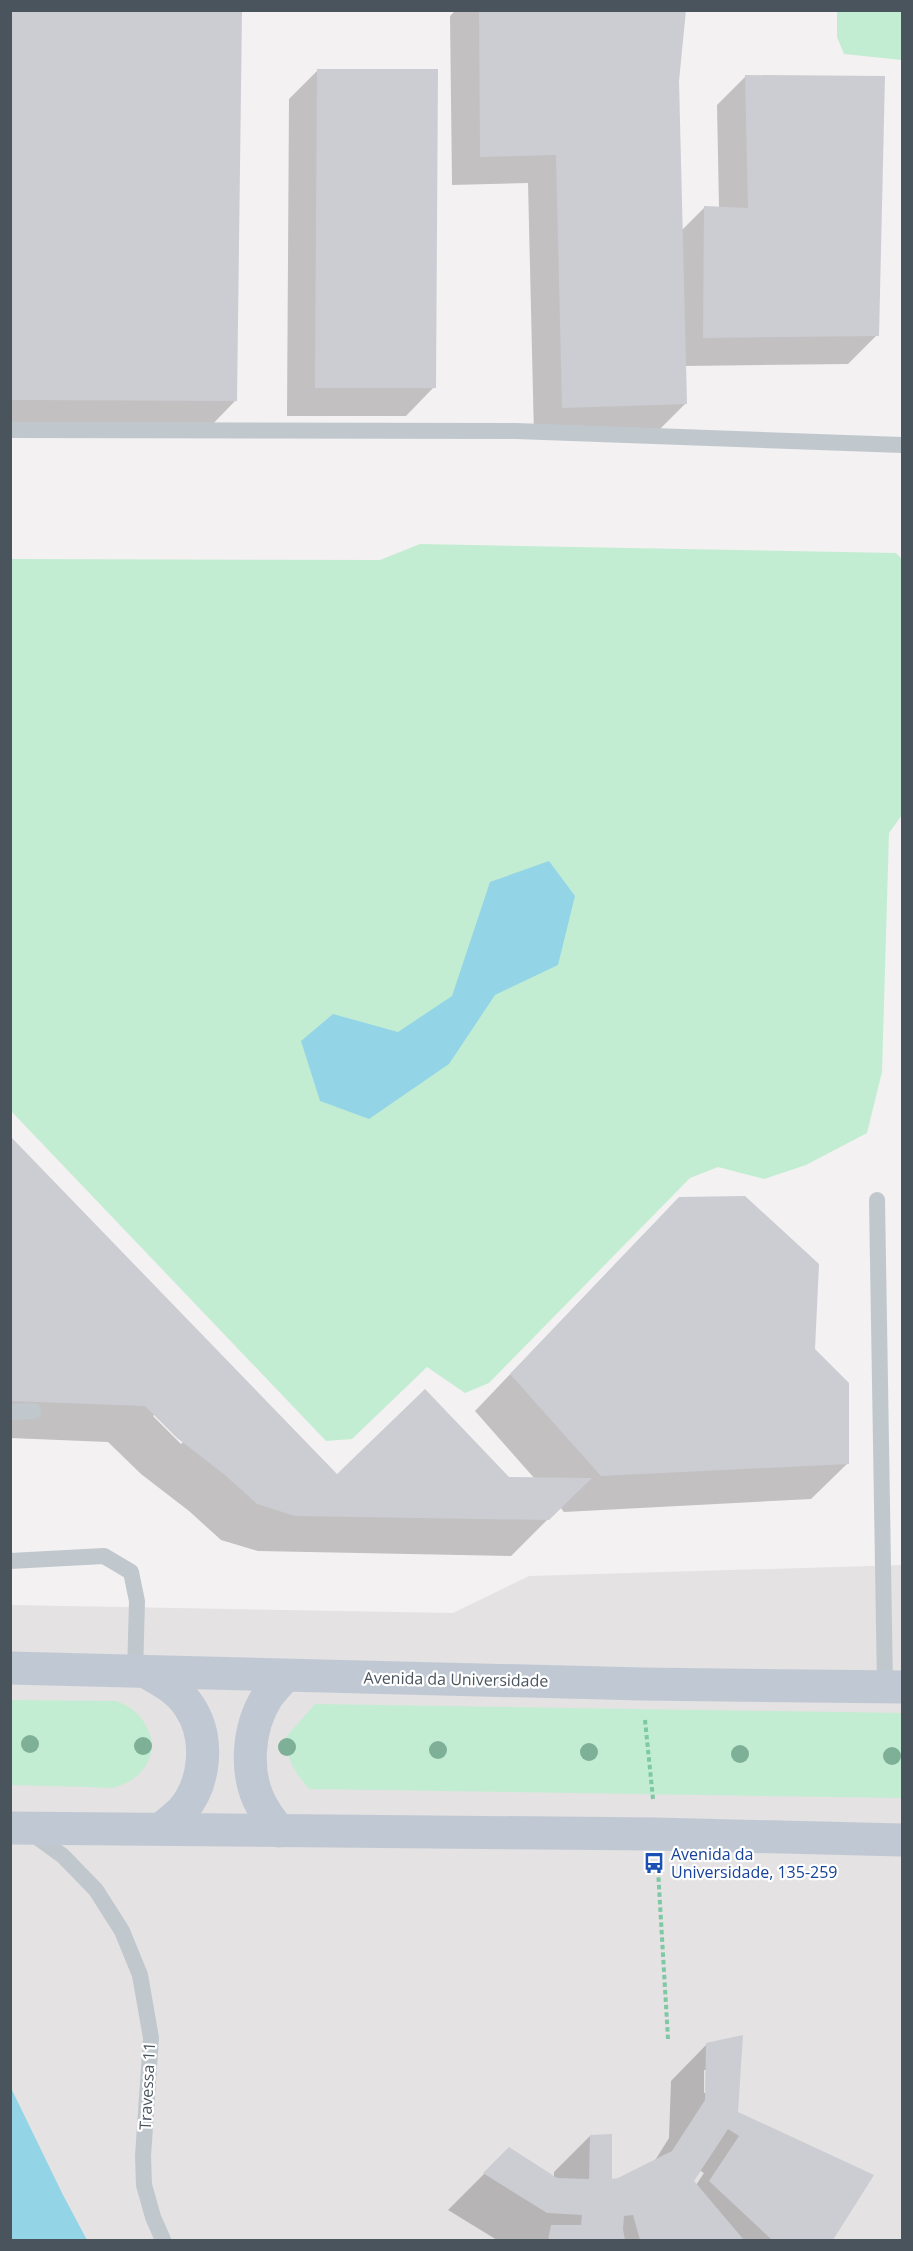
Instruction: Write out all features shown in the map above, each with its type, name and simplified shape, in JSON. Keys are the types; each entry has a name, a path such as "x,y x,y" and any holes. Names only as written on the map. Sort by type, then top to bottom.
{"main road":[{"name":"Avenida da Universidade","path":"10,1668 642,1684 894,1687"},
{"path":"141,1672 170,1686 189,1706 200,1732 203,1760 197,1786 182,1811 161,1829"},
{"path":"279,1831 262,1807 252,1781 250,1752 259,1715 267,1698 285,1676"},
{"path":"18,1828 656,1834 903,1839"}],"lane":[{"path":"10,430 516,431 903,445"},
{"path":"877,1200 894,1687"},
{"path":"10,1413 33,1411"},
{"path":"10,1560 104,1556 131,1572 136,1601 141,1672"},
{"name":"Travessa 11","path":"18,1828 63,1856 96,1890 122,1931 140,1975 151,2038 143,2156 144,2185 163,2241"}],"path":[{"path":"642,1684 656,1834 668,2039"}],"shaded area":[{"path":"902,1565 902,2240 11,2240 11,1605 453,1613 529,1576"}],"green space":[{"path":"837,11 902,11 902,60 844,54 837,37"},
{"path":"420,544 896,553 902,559 902,815 889,833 882,1072 867,1133 806,1165 764,1179 718,1167 690,1178 489,1383 465,1393 427,1367 352,1439 326,1441 11,1111 11,559 380,560"},
{"path":"11,1700 116,1701 122,1703 137,1714 148,1729 152,1744 149,1760 139,1774 125,1784 113,1788 11,1785"},
{"path":"315,1704 902,1713 902,1798 309,1789 292,1765 286,1737"}],"water":[{"path":"549,861 575,896 558,965 495,995 449,1064 369,1119 320,1101 301,1041 333,1014 398,1032 452,996 490,882"},
{"path":"11,2088 63,2195 87,2240 11,2240"}],"building":[{"path":"10,10 242,10 237,401 10,400"},
{"path":"479,10 686,10 679,81 687,404 562,408 556,155 480,157"},
{"path":"317,69 438,69 436,388 315,388"},
{"path":"745,75 885,76 879,336 703,338 704,206 748,208"},
{"path":"10,1136 337,1474 425,1389 509,1477 592,1478 549,1520 295,1516 257,1504 225,1475 177,1438 145,1406 10,1401"},
{"path":"745,1196 819,1264 815,1349 849,1383 849,1464 601,1476 510,1374 679,1197"},
{"path":"743,2035 738,2112 874,2175 833,2240 772,2240 709,2181 739,2136 728,2129 694,2181 744,2240 640,2240 633,2215 624,2216 625,2240 548,2240 551,2225 581,2225 582,2215 547,2213 483,2173 509,2147 557,2178 589,2179 590,2135 612,2134 612,2179 672,2151 705,2100 706,2043"}],"place":[{"name":"Avenida da Universidade, 135-259","path":"654,1863"}]}
